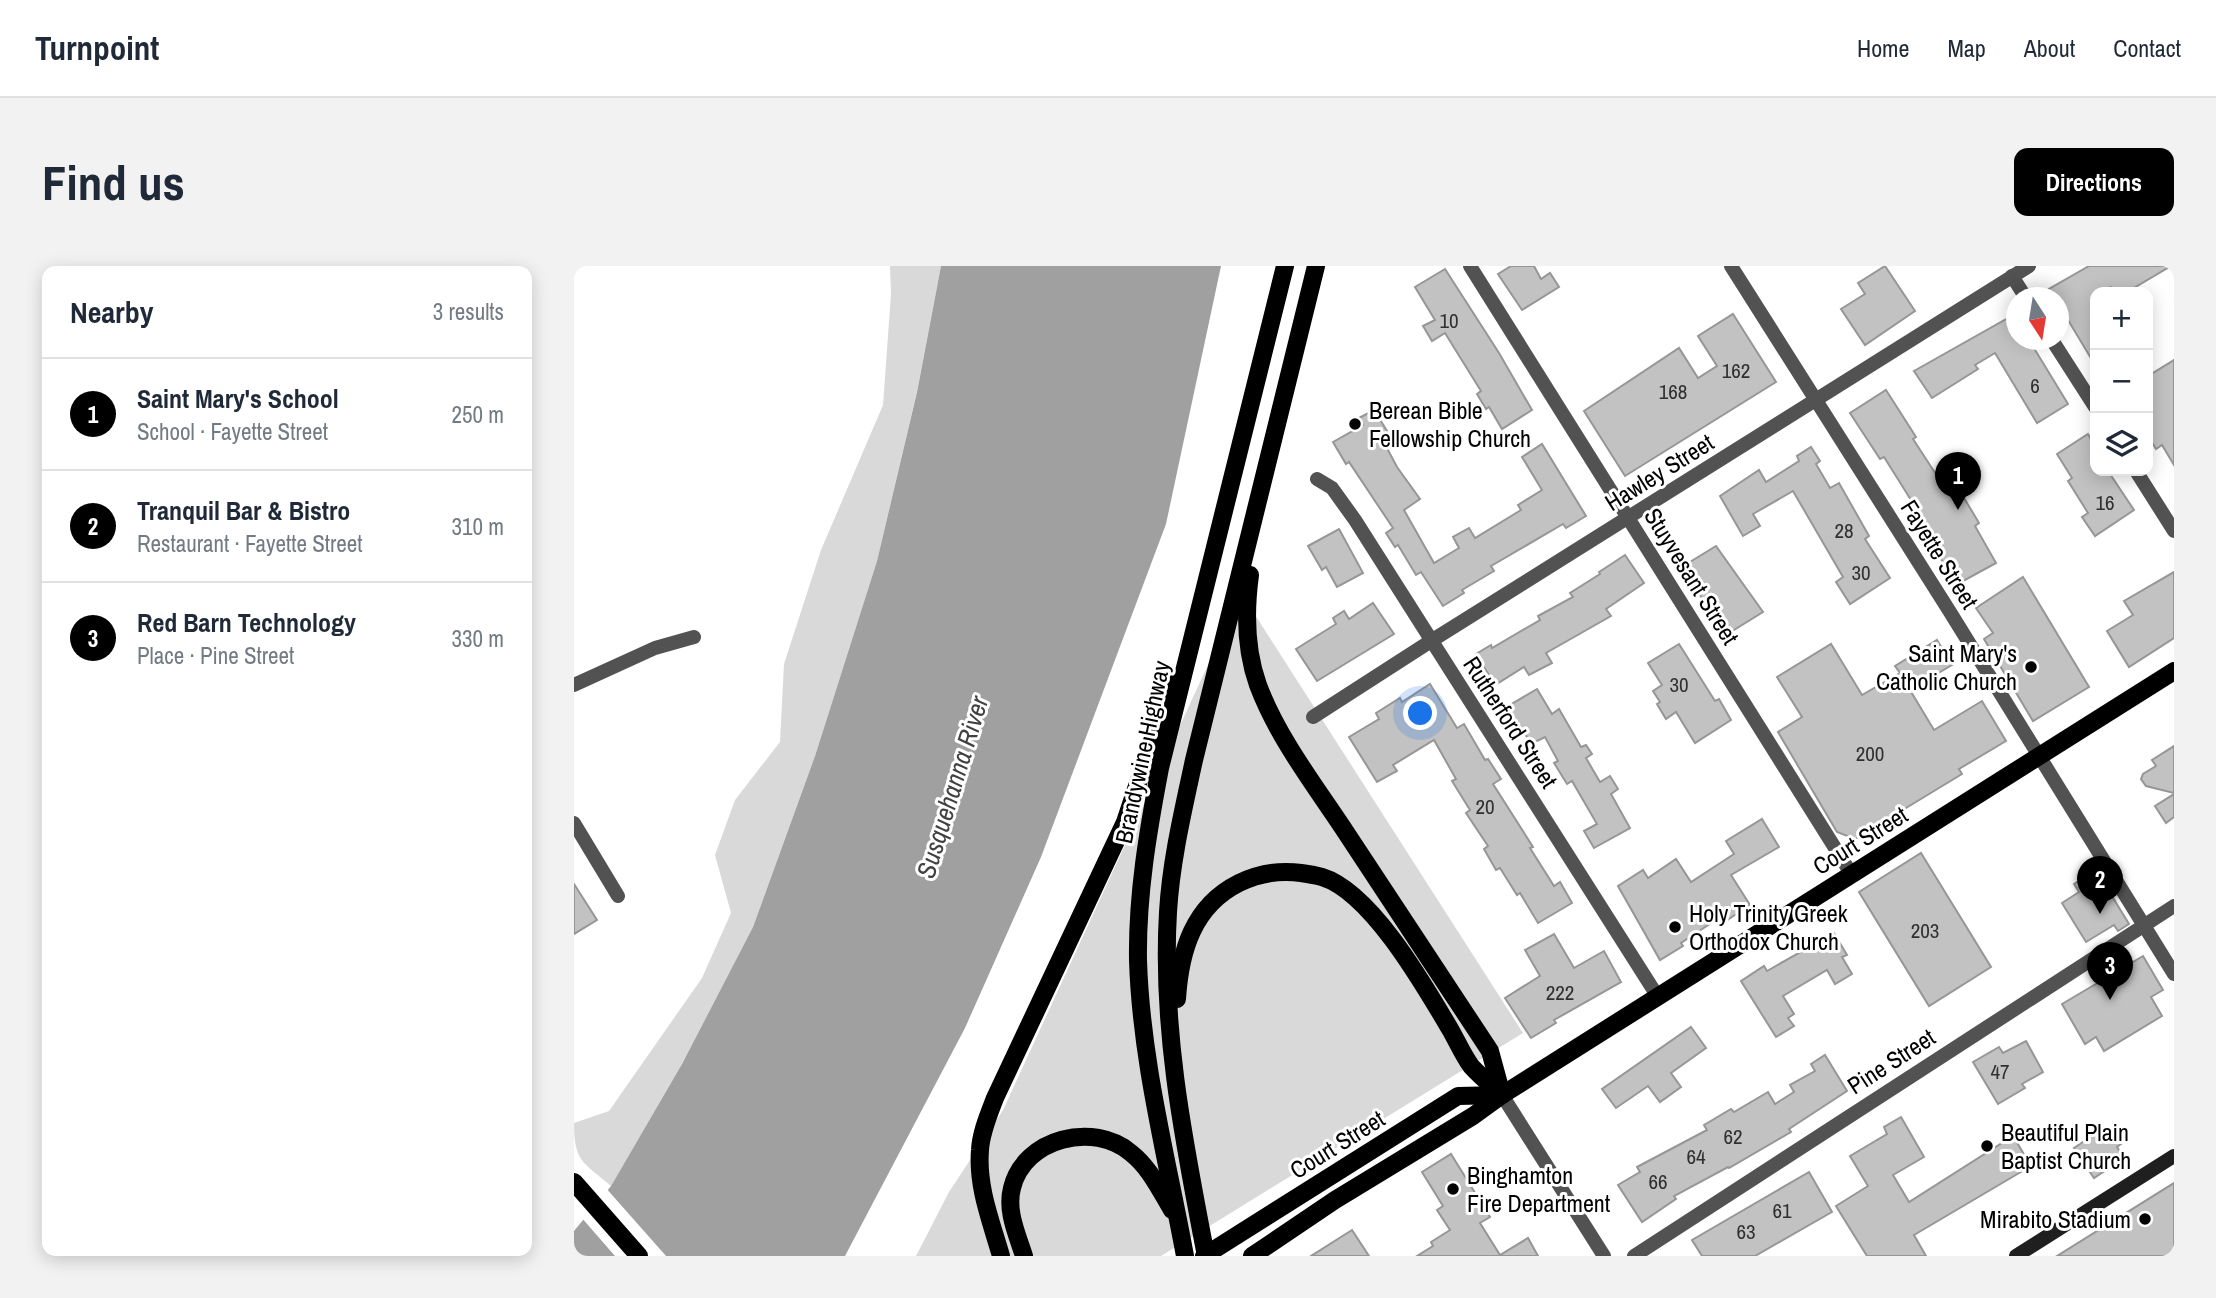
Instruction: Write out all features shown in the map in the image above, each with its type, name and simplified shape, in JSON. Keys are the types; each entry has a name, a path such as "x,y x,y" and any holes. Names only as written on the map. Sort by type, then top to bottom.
{"main road":[{"name":"Brandywine Highway","path":"1185,1256 1145,1043 1138,936 1145,849 1160,768 1285,266"},
{"path":"1205,1256 1172,1059 1167,937 1173,869 1194,760 1316,266"},
{"path":"1299,334 1324,266"},
{"path":"1264,477 1245,609 1248,642 1257,683 1268,710 1303,768 1490,1051 1502,1095"},
{"path":"1001,1256 982,1190 980,1149 985,1127 995,1098 1125,822 1165,697 1201,603"},
{"name":"Court Street","path":"1252,1256 2174,671"},
{"path":"1180,1115 1177,1006 1180,968 1188,936 1204,911 1227,890 1248,879 1282,872 1323,877 1351,892 1364,904 1380,922 1436,1006 1471,1066 1502,1095"},
{"name":"Court Street","path":"1205,1256 1458,1096 1502,1095"},
{"path":"1024,1256 1009,1208 1012,1187 1018,1174 1037,1151 1062,1140 1080,1137 1105,1139 1130,1151 1147,1168 1178,1222"},
{"path":"574,1182 639,1256"}],"street":[{"name":"Stuyvesant Street","path":"1470,266 1852,874"},
{"name":"Fayette Street","path":"1731,266 2174,974"},
{"name":"Hawley Street","path":"1313,717 1431,640 2029,266"},
{"path":"2012,276 2019,287"},
{"path":"2058,350 2090,399"},
{"path":"2139,476 2174,531"},
{"name":"Rutherford Street","path":"1317,479 1332,488 1355,520 1658,997"},
{"path":"574,685 643,653 694,636"},
{"path":"574,823 618,896"},
{"name":"Pine Street","path":"1634,1256 2174,906"},
{"path":"1502,1095 1604,1256"},
{"path":"2016,1256 2174,1156"}],"shaded area":[{"path":"890,266 941,266 917,391 877,561 815,756 753,927 682,1064 611,1186 587,1166 578,1154 574,1123 609,1111 702,978 731,913 715,855 735,800 780,742 784,664 821,550 883,405 891,294"},
{"path":"1241,593 1523,1033 1161,1256 916,1256 949,1192 1003,1110"}],"water":[{"name":"Susquehanna River","path":"941,266 1221,266 1166,524 1041,857 965,1028 845,1256 574,1256 574,1231 611,1186 682,1064 753,927 815,756 877,561 917,392"}],"pier":[{"path":"605,1187 666,1256 615,1256 581,1217"}],"building":[{"path":"1511,266 1534,266 1541,279 1550,273 1559,287 1522,310 1498,274"},
{"path":"1885,266 1915,311 1865,345 1841,309 1865,294 1858,283"},
{"path":"2089,266 2171,266 2135,287 2090,287 2090,357 2069,322 2069,287 2052,287"},
{"path":"1445,269 1532,410 1502,429 1489,407 1486,409 1477,394 1481,391 1445,333 1432,341 1423,326 1435,320 1415,287"},
{"path":"1733,314 1776,382 1625,476 1584,411 1679,348 1698,378 1717,366 1698,336"},
{"path":"2006,319 2006,350 2035,350 2068,404 2037,423 1995,353 1975,365 1978,369 1932,398 1914,371"},
{"path":"2174,360 2174,465 2162,445 2156,449 2153,444 2153,373"},
{"path":"1886,390 1941,482 1951,476 1979,523 1975,526 1996,563 1956,585 1908,502 1911,500 1884,457 1880,459 1850,413"},
{"path":"1374,410 1387,431 1380,435 1397,467 1420,499 1404,510 1434,563 1459,548 1453,537 1469,528 1475,538 1521,510 1518,505 1542,490 1522,457 1542,444 1586,516 1566,528 1563,524 1491,566 1494,571 1462,590 1464,593 1443,606 1421,572 1416,575 1398,545 1395,547 1386,533 1393,528 1333,442 1363,425 1359,418"},
{"path":"2088,434 2090,476 2111,476 2134,510 2095,536 2082,517 2088,513 2068,481 2072,478 2057,454"},
{"path":"1811,447 1820,461 1816,464 1830,488 1839,483 1869,536 1865,539 1890,578 1850,604 1836,582 1843,577 1793,491 1753,514 1760,526 1743,536 1720,496 1759,470 1766,482 1799,461 1797,456"},
{"path":"1339,529 1363,573 1337,587 1326,567 1322,570 1308,546"},
{"path":"1716,546 1763,612 1726,635 1696,589 1699,587 1685,565"},
{"path":"1625,555 1644,583 1606,609 1611,616 1546,653 1552,663 1529,675 1524,667 1495,685 1476,654 1491,645 1492,648 1540,620 1538,616 1573,597 1570,593"},
{"path":"2174,572 2174,638 2129,667 2107,631 2133,615 2124,601"},
{"path":"2023,577 2089,687 2033,721 1984,639 1993,633 1976,608"},
{"path":"1373,603 1394,634 1317,681 1296,649 1336,624 1333,618 1344,611 1349,619"},
{"path":"1937,640 1952,665 1910,690 1934,730 1982,701 2006,741 1959,769 1962,774 1855,839 1837,832 1778,732 1802,717 1777,677 1831,644 1862,695 1900,673 1895,666"},
{"path":"1679,644 1715,701 1719,699 1731,720 1695,743 1676,712 1666,719 1657,704 1660,702 1653,691 1662,685 1648,663"},
{"path":"1430,684 1457,728 1464,724 1485,760 1488,759 1501,779 1493,784 1554,886 1560,882 1572,903 1538,923 1520,893 1517,895 1500,868 1496,870 1484,849 1488,846 1466,813 1470,810 1452,781 1456,779 1434,740 1393,765 1397,771 1377,782 1349,737 1379,719 1376,713 1400,698 1402,702"},
{"path":"1537,689 1552,714 1559,709 1581,747 1586,745 1592,754 1586,758 1600,782 1610,776 1618,789 1611,794 1630,828 1594,848 1584,831 1597,824 1572,781 1567,784 1554,763 1558,761 1545,737 1531,744 1520,725 1514,728 1503,709"},
{"path":"2174,746 2174,793 2146,786 2141,779 2143,774 2156,766 2152,760"},
{"path":"2174,794 2174,817 2166,823 2155,806"},
{"path":"1762,819 1779,847 1731,875 1750,905 1726,921 1722,916 1660,960 1618,886 1643,870 1648,878 1676,859 1691,882 1734,854 1726,841"},
{"path":"1921,853 1991,967 1929,1006 1859,892"},
{"path":"2096,870 2129,924 2118,931 2114,925 2086,942 2062,903 2079,892 2074,884"},
{"path":"574,884 597,920 574,934"},
{"path":"1834,933 1847,955 1842,957 1852,974 1835,984 1827,970 1783,996 1794,1014 1788,1018 1794,1026 1776,1037 1741,981 1764,966 1767,971"},
{"path":"1554,934 1574,968 1604,951 1621,982 1554,1020 1556,1023 1531,1038 1505,998 1540,976 1525,950"},
{"path":"2143,956 2163,990 2151,997 2162,1016 2104,1051 2096,1037 2085,1044 2062,1004"},
{"path":"1691,1027 1706,1048 1671,1073 1681,1087 1660,1102 1648,1086 1616,1108 1602,1089"},
{"path":"2026,1041 2043,1072 2022,1084 2025,1088 1998,1104 1973,1062 1999,1047 2003,1053"},
{"path":"1825,1055 1847,1091 1789,1129 1791,1132 1674,1196 1676,1199 1642,1222 1618,1185 1640,1172 1637,1167 1707,1130 1704,1125 1731,1109 1734,1112 1768,1092 1775,1104 1794,1092 1790,1085 1815,1071 1811,1064"},
{"path":"1901,1117 1924,1157 1893,1175 1909,1202 2013,1136 2031,1166 1914,1235 1926,1256 1867,1256 1836,1206 1868,1186 1850,1156 1887,1134 1884,1127"},
{"path":"2102,1129 2109,1138 2115,1134 2121,1144 2117,1147 2124,1158 2094,1178 2074,1148"},
{"name":"Binghamton Fire Department","path":"1451,1154 1490,1217 1480,1223 1500,1255 1528,1238 1538,1256 1417,1256 1433,1246 1431,1242 1450,1230 1437,1210 1443,1206 1422,1172"},
{"path":"1809,1172 1832,1212 1755,1256 1702,1256 1692,1240"},
{"name":"Mirabito Stadium","path":"2174,1183 2174,1253 2169,1256 2057,1256"},
{"path":"1352,1230 1369,1256 1311,1256"}],"place":[{"name":"Berean Bible Fellowship Church","path":"1355,424"},
{"name":"Saint Mary's School","path":"1958,510"},
{"name":"Saint Mary's Catholic Church","path":"2031,667"},
{"name":"Tranquil Bar & Bistro","path":"2100,914"},
{"name":"Holy Trinity Greek Orthodox Church","path":"1675,927"},
{"name":"Red Barn Technology","path":"2110,1000"},
{"name":"Beautiful Plain Baptist Church","path":"1987,1146"},
{"name":"Binghamton Fire Department","path":"1453,1189"},
{"name":"Mirabito Stadium","path":"2145,1219"}]}
